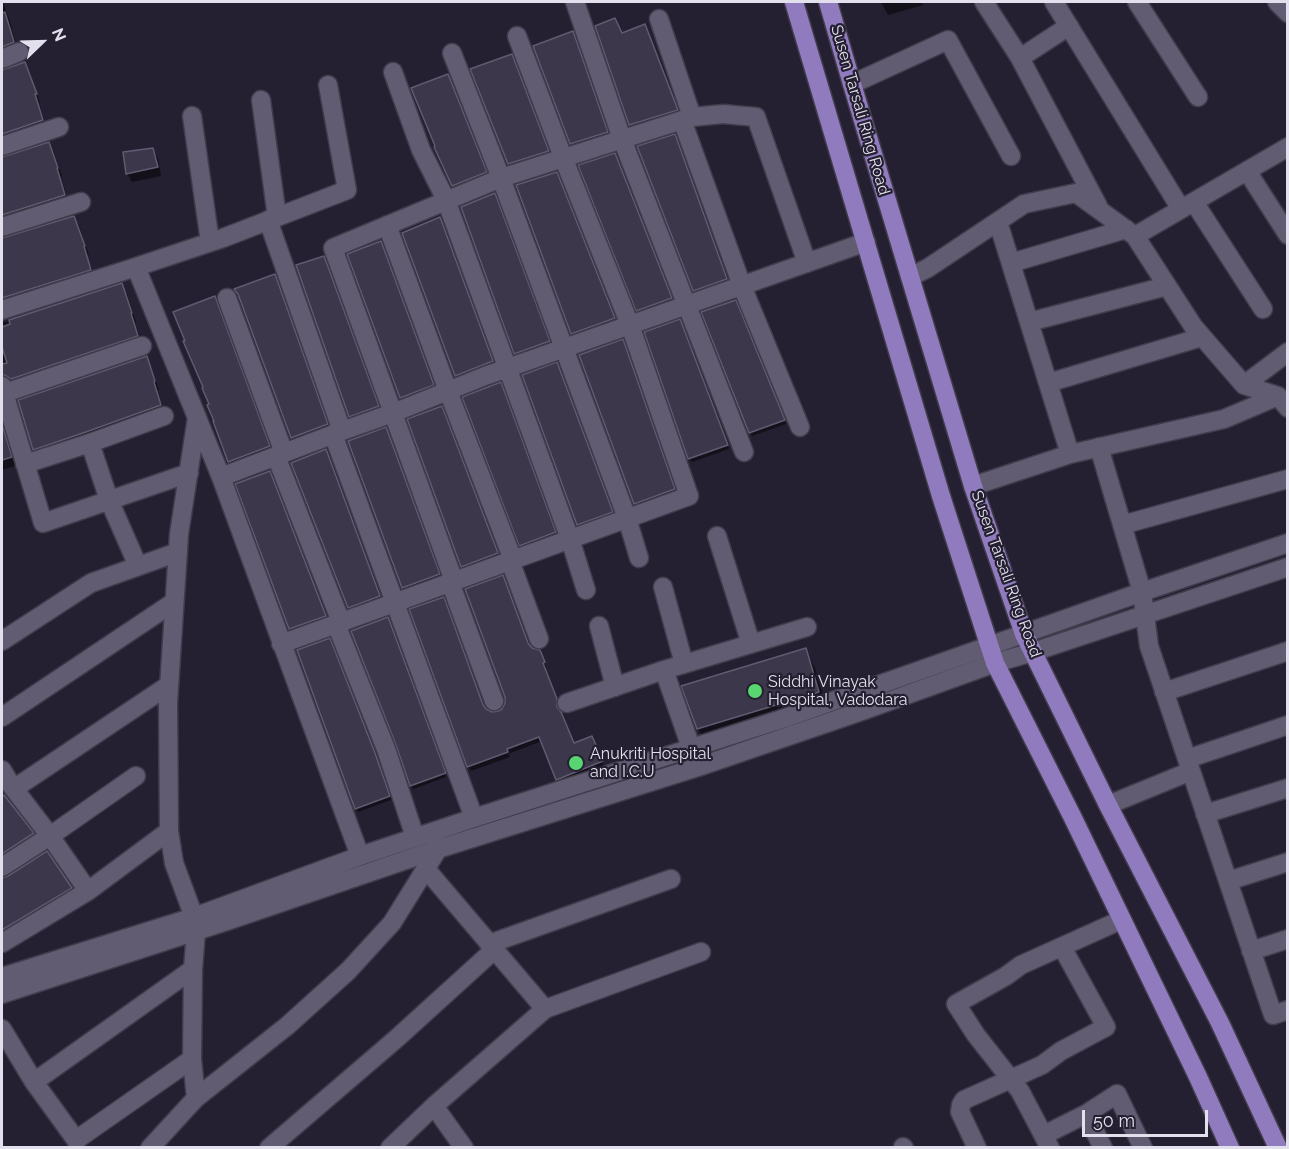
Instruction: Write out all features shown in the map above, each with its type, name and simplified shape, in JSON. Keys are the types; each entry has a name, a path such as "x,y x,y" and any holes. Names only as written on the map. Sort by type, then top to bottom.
{"main road":[{"name":"Susen Tarsali Ring Road","path":"794,2 988,646 1073,818 1230,1148"},
{"name":"Susen Tarsali Ring Road","path":"828,2 973,486 1024,633 1108,805 1220,1023 1278,1148"}],"street":[{"path":"575,2 622,139 744,452"},
{"path":"984,2 1020,58 1100,210"},
{"path":"1054,2 1188,206 1263,309"},
{"path":"1137,2 1198,97"},
{"path":"1277,2 1287,13"},
{"path":"659,19 687,119 742,286 800,427"},
{"path":"1020,58 1069,26"},
{"path":"281,644 688,496 630,326 517,36"},
{"path":"852,84 948,40 1011,156"},
{"path":"2,59 19,52"},
{"path":"452,53 501,178 627,518 639,558"},
{"path":"393,72 421,150 446,200 570,539 586,590"},
{"path":"2,310 210,242 346,190 328,85"},
{"path":"261,99 272,219 337,433 395,602 474,818"},
{"path":"494,701 333,248 501,178 687,119 723,114 756,117 807,263"},
{"path":"192,116 210,242"},
{"path":"2,146 59,127"},
{"path":"1011,263 1131,233 1188,206 1287,147"},
{"path":"1247,171 1287,235"},
{"path":"910,276 928,268 1024,204 1076,193 1131,233 1193,326 1244,385 1283,402"},
{"path":"2,227 81,202"},
{"path":"998,222 1070,454"},
{"path":"387,225 539,639"},
{"path":"221,477 508,368 866,242"},
{"path":"136,267 221,477 360,856"},
{"path":"1029,322 1167,286"},
{"path":"227,298 338,623 386,749 415,837"},
{"path":"1048,383 1202,337"},
{"path":"142,346 2,391 42,523 189,473"},
{"path":"1244,385 1287,352"},
{"path":"973,486 1070,454 1224,419 1283,402"},
{"path":"25,464 164,416"},
{"path":"196,1098 192,1059 195,924 174,863 169,831 168,703 179,534 197,417"},
{"path":"90,443 109,500 138,566"},
{"path":"1099,447 1142,591 1149,646 1164,693 1273,1015 1287,1010"},
{"path":"1122,525 1287,479"},
{"path":"717,536 751,644"},
{"path":"2,994 195,924 360,856 785,718 1142,591 1287,543"},
{"path":"2,641 91,583 178,552"},
{"path":"2,977 195,924 698,767 995,663 1287,567"},
{"path":"663,587 684,664"},
{"path":"2,717 174,602"},
{"path":"599,626 615,687"},
{"path":"567,703 664,670 807,627"},
{"path":"1164,693 1287,651"},
{"path":"664,670 698,767"},
{"path":"88,891 50,836 7,784 169,685"},
{"path":"1108,805 1189,765 1287,725"},
{"path":"2,867 136,776"},
{"path":"1205,814 1287,788"},
{"path":"150,1148 196,1098 287,1026 348,971 392,922 438,849 442,829"},
{"path":"2,943 88,891 169,831"},
{"path":"1228,881 1287,862"},
{"path":"426,868 545,1009"},
{"path":"269,1148 396,1039 492,947 670,879"},
{"path":"1122,920 1021,965 956,1004 976,1035 1020,1091 1047,1141 1117,1094 1143,1148"},
{"path":"1251,951 1287,939"},
{"path":"976,1148 960,1112 964,1100 1042,1065 1061,1051 1106,1027 1062,947"},
{"path":"390,1148 434,1106 545,1009 701,952"},
{"path":"34,1082 193,969"},
{"path":"2,1029 34,1082 76,1140 192,1059"},
{"path":"434,1106 464,1148"},
{"path":"1086,1114 1103,1148"}],"building":[{"path":"5,12 14,42 2,47 2,13"},
{"path":"615,18 622,33 645,24 678,110 629,125 595,26"},
{"path":"573,31 608,132 570,144 533,46"},
{"path":"512,54 549,151 508,164 470,69"},
{"path":"25,62 37,94 35,94 43,120 2,134 2,70"},
{"path":"448,74 487,172 452,186 411,88"},
{"path":"675,134 727,279 693,291 637,146"},
{"path":"49,142 65,195 2,215 2,157"},
{"path":"153,148 158,167 126,174 123,152"},
{"path":"615,153 672,298 636,311 578,165"},
{"path":"557,172 615,318 571,334 516,185"},
{"path":"495,193 550,341 514,354 461,207"},
{"path":"74,216 91,270 2,298 2,238"},
{"path":"440,217 493,361 455,376 402,233"},
{"path":"381,241 434,385 400,398 347,254"},
{"path":"324,256 379,406 349,417 296,265"},
{"path":"275,274 328,424 291,438 238,294 234,289"},
{"path":"122,283 138,336 11,379 2,375 2,364 7,363 2,347 2,327 10,324 9,320"},
{"path":"215,296 270,446 228,462 207,405 209,404 203,387 173,312"},
{"path":"736,300 785,420 749,433 701,312"},
{"path":"680,319 728,445 688,459 644,332"},
{"path":"623,339 675,489 634,504 579,355"},
{"path":"147,356 161,405 33,450 18,400"},
{"path":"557,362 613,512 577,525 522,375"},
{"path":"501,382 556,532 519,546 462,397"},
{"path":"442,406 498,553 461,567 407,419"},
{"path":"2,424 12,457 2,460"},
{"path":"386,427 440,574 402,588 348,441"},
{"path":"326,449 380,596 348,608 291,463"},
{"path":"270,471 326,616 289,629 235,484"},
{"path":"503,575 528,643 532,648 540,650 557,699 557,707 574,743 592,736 603,761 556,780 539,737 507,749 508,752 467,767 409,609 444,597 483,705 492,712 498,711 505,703 505,697 465,589"},
{"path":"388,617 446,773 410,786 351,631"},
{"path":"330,638 390,796 355,809 297,650"},
{"path":"806,648 819,692 697,729 681,686"},
{"path":"4,795 34,833 2,854 2,797"},
{"path":"47,851 72,888 2,930 2,878"}],"place":[{"name":"Siddhi Vinayak Hospital, Vadodara","path":"755,691"},
{"name":"Anukriti Hospital and I.C.U","path":"576,763"}]}
